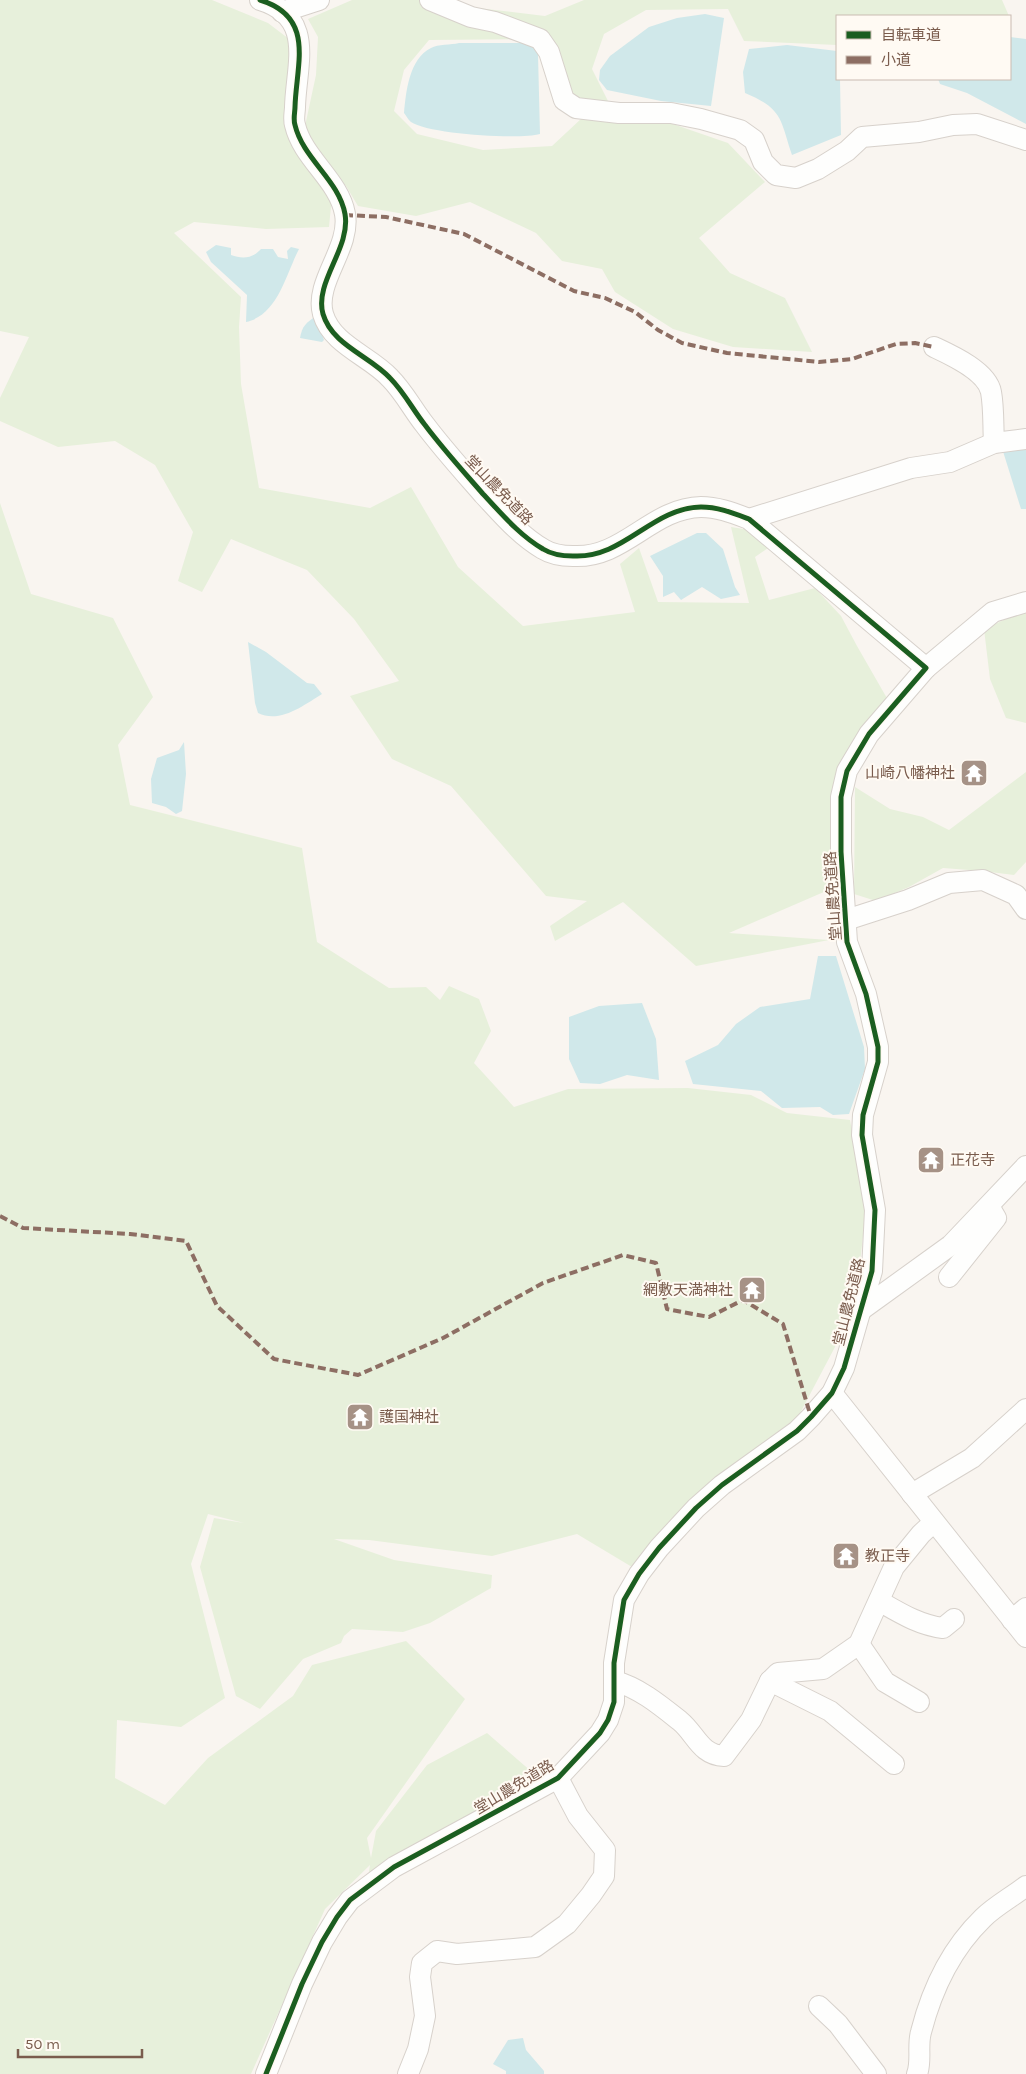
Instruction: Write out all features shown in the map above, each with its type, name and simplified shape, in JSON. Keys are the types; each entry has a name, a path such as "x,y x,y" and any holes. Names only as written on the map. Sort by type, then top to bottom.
{"street":[{"name":"堂山農免道路","path":"260,0 269,3 282,12 293,23 300,46 294,124 304,147 338,194 345,215 343,238 320,298 323,315 330,328 340,339 389,376 452,459 507,520 544,550 562,556 582,557 615,548 663,517 679,511 701,507 726,510 749,519 926,668 869,734 847,771 841,797 841,852 847,942 866,994 878,1047 878,1062 865,1107 862,1128 875,1219 872,1271 844,1368 832,1393 811,1417 797,1431 722,1485 696,1508 659,1548 644,1568 624,1600 614,1662 614,1702 608,1720 600,1733 558,1778 394,1867 350,1900 322,1942 302,1984 266,2074"},
{"path":"282,12 319,0"},
{"path":"430,0 471,17 495,22 540,39 549,52 564,100 576,108 619,113 671,113 701,118 740,130 754,140 763,162 776,175 796,178 818,169 847,151 862,138 919,132 954,125 977,124 1026,140"},
{"path":"934,347 959,358 975,370 991,390 994,443"},
{"path":"749,519 911,468 950,462 994,443 1026,439"},
{"path":"926,668 993,612 1026,602"},
{"path":"846,920 908,900 949,882 983,880 1016,895 1026,909"},
{"path":"862,1310 951,1245 1026,1166"},
{"path":"949,1277 996,1218 989,1206"},
{"path":"832,1393 934,1522 1019,1614 1026,1637"},
{"path":"912,1494 972,1458 1026,1409"},
{"path":"614,1681 630,1685 682,1722 700,1744 713,1755 724,1756 751,1720 770,1681 778,1673 823,1670 860,1644 894,1567 934,1522"},
{"path":"879,1601 905,1616 932,1626 943,1628 954,1619"},
{"path":"860,1644 885,1682 919,1702"},
{"path":"770,1681 830,1711 894,1764"},
{"path":"408,2074 418,2049 425,2016 420,1976 422,1963 437,1951 457,1954 535,1947 567,1924 592,1895 604,1876 605,1850 578,1816 558,1778"},
{"path":"917,2074 920,2068 920,2034 933,1993 952,1953 983,1918 1026,1886"},
{"path":"819,2006 838,2024 876,2074"}],"green space":[{"path":"0,0 212,0 268,23 293,42 287,128 332,196 329,227 266,229 194,222 174,233 241,297 239,327 241,384 259,488 370,508 411,487 458,567 523,626 635,612 620,564 639,548 658,602 749,603 731,527 750,530 768,548 755,557 769,600 815,588 841,616 888,700 848,751 840,885 729,933 829,940 696,966 623,902 555,941 550,926 587,901 546,896 451,786 392,759 350,696 399,681 354,619 307,570 231,539 202,592 178,581 193,532 155,465 115,441 58,447 0,421 0,398 29,337 0,331"},
{"path":"352,0 420,0 432,8 524,39 429,40 404,70 394,111 417,134 483,150 552,146 582,118 670,123 728,143 765,182 699,238 730,273 785,298 812,352 733,347 673,329 615,292 602,269 562,261 536,233 470,202 416,216 358,206 346,186 323,160 305,126 316,75 318,37 308,19"},
{"path":"584,0 1002,0 1009,15 836,15 836,45 744,41 728,9 646,10 604,34 592,69 609,103 574,98 549,41 469,7 545,16"},
{"path":"0,503 31,594 113,618 153,697 118,745 130,805 302,848 317,942 389,988 426,987 440,1000 449,986 479,999 491,1031 474,1063 514,1107 568,1089 688,1088 751,1095 787,1113 850,1120 866,1209 857,1290 835,1347 798,1417 706,1485 632,1567 577,1534 492,1556 369,1540 334,1539 394,1560 492,1575 491,1588 430,1623 403,1632 352,1629 344,1636 341,1643 303,1659 260,1709 236,1696 200,1567 214,1518 244,1523 208,1514 191,1564 225,1698 181,1727 117,1720 115,1778 165,1805 208,1758 293,1696 312,1665 406,1641 465,1699 367,1838 371,1858 376,1831 427,1765 487,1733 540,1779 368,1878 370,1865 325,1909 251,2074 0,2074"},
{"path":"1026,610 1026,723 1006,718 990,679 984,629"},
{"path":"1026,772 1026,862 1014,875 943,868 909,887 876,901 854,894 855,787 890,809 923,817 949,830"}],"water":[{"path":"705,14 724,18 711,106 661,101 607,90 599,80 600,70 610,56 649,27 677,18"},
{"path":"1011,37 1026,39 1026,124 967,93 940,84 938,80 1011,80"},
{"path":"459,43 531,43 538,54 540,134 529,136 494,136 454,133 421,126 409,120 404,113 406,96 413,68 418,60 431,48"},
{"path":"787,45 836,51 836,80 840,80 841,135 792,155 778,116 767,104 745,93 743,72 749,49"},
{"path":"216,245 231,248 231,255 239,257 254,255 261,249 273,249 278,257 288,259 287,251 291,247 299,249 280,292 266,311 257,318 246,322 247,295 211,262 206,252"},
{"path":"316,316 324,340 322,342 300,338 305,325"},
{"path":"1026,442 1026,509 1021,509 1001,445"},
{"path":"697,533 706,533 723,549 735,587 740,595 721,599 702,587 681,600 674,592 663,597 663,576 650,556"},
{"path":"248,642 266,652 307,683 314,684 322,694 300,708 283,715 266,716 258,713 255,703"},
{"path":"184,742 186,774 182,811 176,814 166,807 152,803 151,779 157,758 179,750"},
{"path":"818,956 836,956 864,1047 865,1069 849,1114 833,1115 820,1107 782,1108 761,1091 693,1084 685,1061 718,1045 736,1024 760,1007 810,999"},
{"path":"642,1003 656,1039 659,1080 627,1075 600,1084 580,1083 569,1059 569,1017 599,1006"},
{"path":"523,2038 526,2050 544,2071 544,2074 506,2074 506,2071 493,2064 508,2040"}],"marked path":[{"path":"345,215 386,217 464,234 574,291 605,298 635,312 658,330 682,343 727,353 819,362 852,359 896,344 915,343 934,347"},
{"path":"0,1216 23,1228 130,1234 186,1241 217,1306 274,1359 358,1375 443,1338 543,1283 623,1255 656,1263 667,1309 709,1317 743,1300 783,1324 811,1417"}],"cycle path":[{"path":"260,0 278,8 289,18 296,30 299,44 299,59 294,116 295,125 305,148 336,191 345,214 343,239 323,290 323,314 328,325 343,342 382,370 395,383 446,451 511,523 526,537 546,551 573,556 591,555 607,550 667,516 683,510 707,507 749,519 926,668 869,734 847,771 841,797 841,852 847,942 866,994 878,1047 878,1062 863,1115 862,1135 875,1210 872,1271 844,1368 832,1393 811,1417 797,1431 722,1485 696,1508 659,1548 639,1574 624,1600 614,1663 614,1702 608,1720 600,1733 558,1778 394,1867 350,1900 322,1942 302,1984 266,2074"}],"place":[{"name":"山崎八幡神社","path":"974,773"},
{"name":"正花寺","path":"931,1160"},
{"name":"網敷天満神社","path":"752,1290"},
{"name":"護国神社","path":"360,1417"},
{"name":"教正寺","path":"846,1556"}]}
